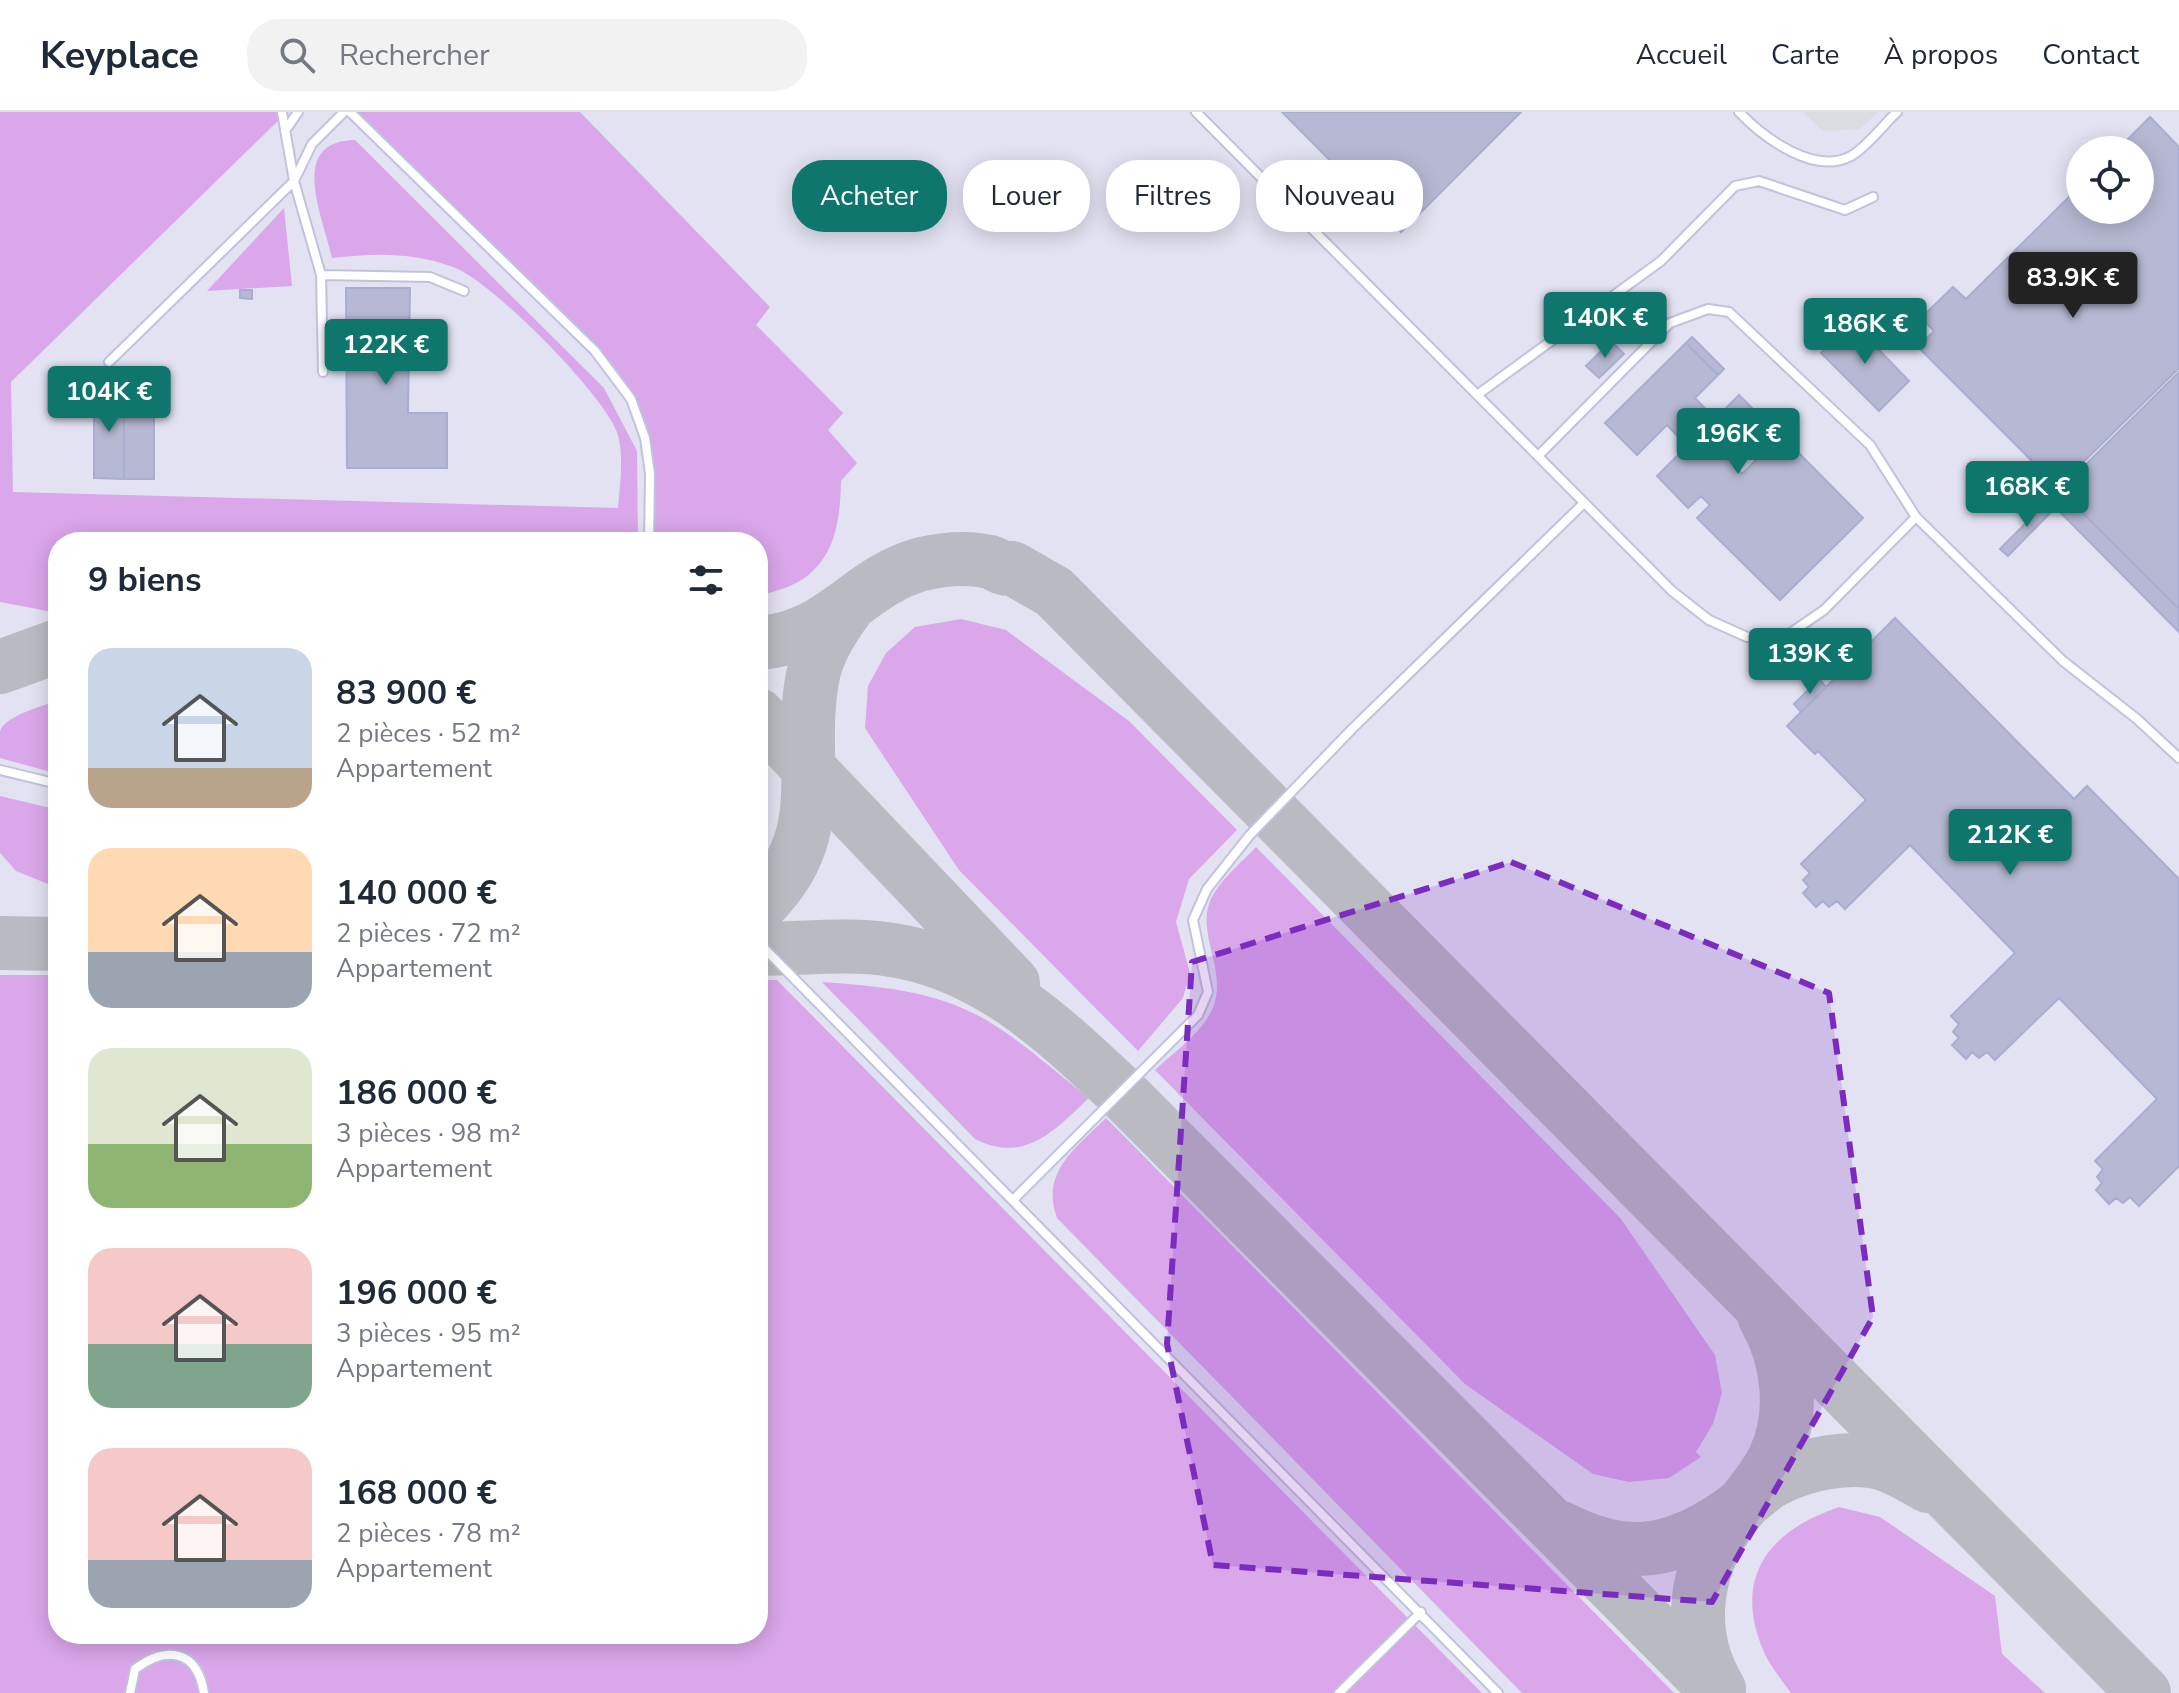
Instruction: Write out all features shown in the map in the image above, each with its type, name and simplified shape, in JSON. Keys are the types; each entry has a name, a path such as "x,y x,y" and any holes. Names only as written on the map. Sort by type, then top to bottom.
{"lane":[{"path":"282,112 294,181 321,275 323,372"},
{"path":"285,132 298,112"},
{"path":"109,362 294,181 312,144 347,112 595,351 631,399 645,438 650,474 649,532"},
{"path":"1196,112 1672,591 1709,620 1747,637 1789,634 1824,610 1916,517"},
{"path":"1739,112 1756,129 1790,151 1828,162 1851,156 1897,112"},
{"path":"1477,395 1661,261 1735,186 1759,181 1845,210 1873,197"},
{"path":"321,275 430,277 464,291"},
{"path":"1538,456 1670,323 1708,309 1729,312 1870,445 1916,517 2063,661 2137,719 2179,758"},
{"path":"1013,1200 1198,1015 1208,992 1193,920 1207,889 1249,836 1352,729 1584,503"},
{"path":"0,770 48,782"},
{"path":"768,952 1498,1693"},
{"path":"1339,1693 1421,1612"},
{"path":"130,1693 135,1669 154,1655 171,1653 188,1661 201,1676 204,1693"}],"highlighted area":[{"path":"1511,862 1829,993 1873,1317 1712,1602 1213,1565 1167,1344 1192,962"}],"shaded area":[{"path":"0,112 287,112 11,382 13,492 618,508 621,453 618,435 609,417 546,342 493,293 471,276 438,262 393,255 332,258 317,203 315,167 321,153 334,144 355,140 604,388 637,451 638,532 48,532 48,611 0,602"},
{"path":"350,112 580,112 770,307 756,325 843,413 828,430 857,463 841,481 832,541 825,557 814,570 800,581 768,592 768,532 649,532 650,474 631,399 595,351"},
{"path":"1803,112 1878,112 1860,129 1823,131"},
{"path":"284,208 292,286 207,291"},
{"path":"961,619 1006,630 1129,721 1237,830 1189,879 1176,922 1190,973 1183,998 1138,1051 959,870 865,728 868,686 886,653 915,627"},
{"path":"48,704 48,771 0,758 0,731 9,721"},
{"path":"0,796 48,807 48,884 16,871 0,853"},
{"path":"1256,847 1621,1219 1715,1355 1722,1393 1713,1424 1696,1452 1701,1457 1669,1478 1629,1482 1593,1474 1465,1384 1155,1070 1190,1039 1211,1011 1217,989 1207,928 1209,904 1223,881"},
{"path":"0,975 48,975 48,1644 768,1644 768,980 777,980 1482,1693 0,1693"},
{"path":"822,982 902,991 960,1007 1008,1034 1089,1098 1051,1132 1024,1146 993,1146 975,1139"},
{"path":"1106,1118 1674,1693 1522,1693 1057,1218 1053,1187 1057,1174 1073,1151"},
{"path":"1839,1507 1880,1517 1995,1596 2002,1654 2045,1693 1791,1693 1767,1657 1755,1626 1752,1602 1755,1580 1763,1561 1793,1529"}],"building":[{"path":"1282,112 1521,112 1423,210 1423,160 1330,160"},
{"path":"2150,117 2179,147 2179,368 2058,487 1918,347 1934,331 1921,318 1953,287 1966,299 2066,200 2066,224 2154,224 2154,136 2131,136"},
{"path":"346,288 410,288 408,413 447,413 447,468 347,468"},
{"path":"240,290 252,290 252,299 240,298"},
{"path":"1851,321 1909,381 1879,411 1821,353"},
{"path":"1692,337 1724,369 1718,375 1686,343"},
{"path":"1611,341 1624,354 1599,378 1586,366"},
{"path":"1686,343 1718,375 1695,398 1715,419 1739,395 1770,426 1733,464 1742,474 1781,435 1863,518 1780,600 1697,518 1710,505 1701,496 1688,508 1657,476 1687,446 1667,425 1637,455 1605,423"},
{"path":"2179,372 2179,609 2060,490"},
{"path":"94,388 124,389 124,479 94,478"},
{"path":"124,389 154,389 154,479 124,479"},
{"path":"2060,490 2179,609 2179,632 2049,501"},
{"path":"2047,502 2054,509 2008,556 2000,549"},
{"path":"1895,618 2074,799 2087,786 2179,879 2179,1166 2139,1206 2130,1197 2123,1203 2116,1198 2109,1204 2096,1190 2102,1183 2097,1177 2103,1169 2095,1161 2157,1099 2059,998 1995,1060 1987,1052 1979,1058 1972,1052 1966,1059 1952,1045 1959,1038 1953,1032 1959,1024 1951,1016 2015,953 1910,845 1845,909 1837,901 1829,907 1823,901 1816,907 1803,893 1809,887 1803,880 1810,873 1801,864 1866,800 1818,751 1815,754 1787,726"},
{"path":"1819,679 1826,687 1801,712 1794,704"}],"taxiway":[{"path":"768,641 806,631 826,621 879,583 899,572 930,562 982,560 1012,568 1054,592 2144,1693"},
{"path":"768,896 782,880 805,826 808,712 812,680 825,642 847,608"},
{"path":"0,667 48,650"},
{"path":"768,726 1013,983"},
{"path":"0,943 48,944"},
{"path":"768,949 859,947 926,958 958,969 988,985 1044,1024 1121,1092 1719,1693"},
{"path":"1719,1689 1709,1670 1699,1631 1700,1591 1712,1552 1774,1459 1785,1424 1784,1369 1765,1318"},
{"path":"1561,1528 1605,1545 1626,1549 1666,1545 1706,1529 1776,1479 1814,1465 1843,1460 1884,1464 1928,1486"}]}
